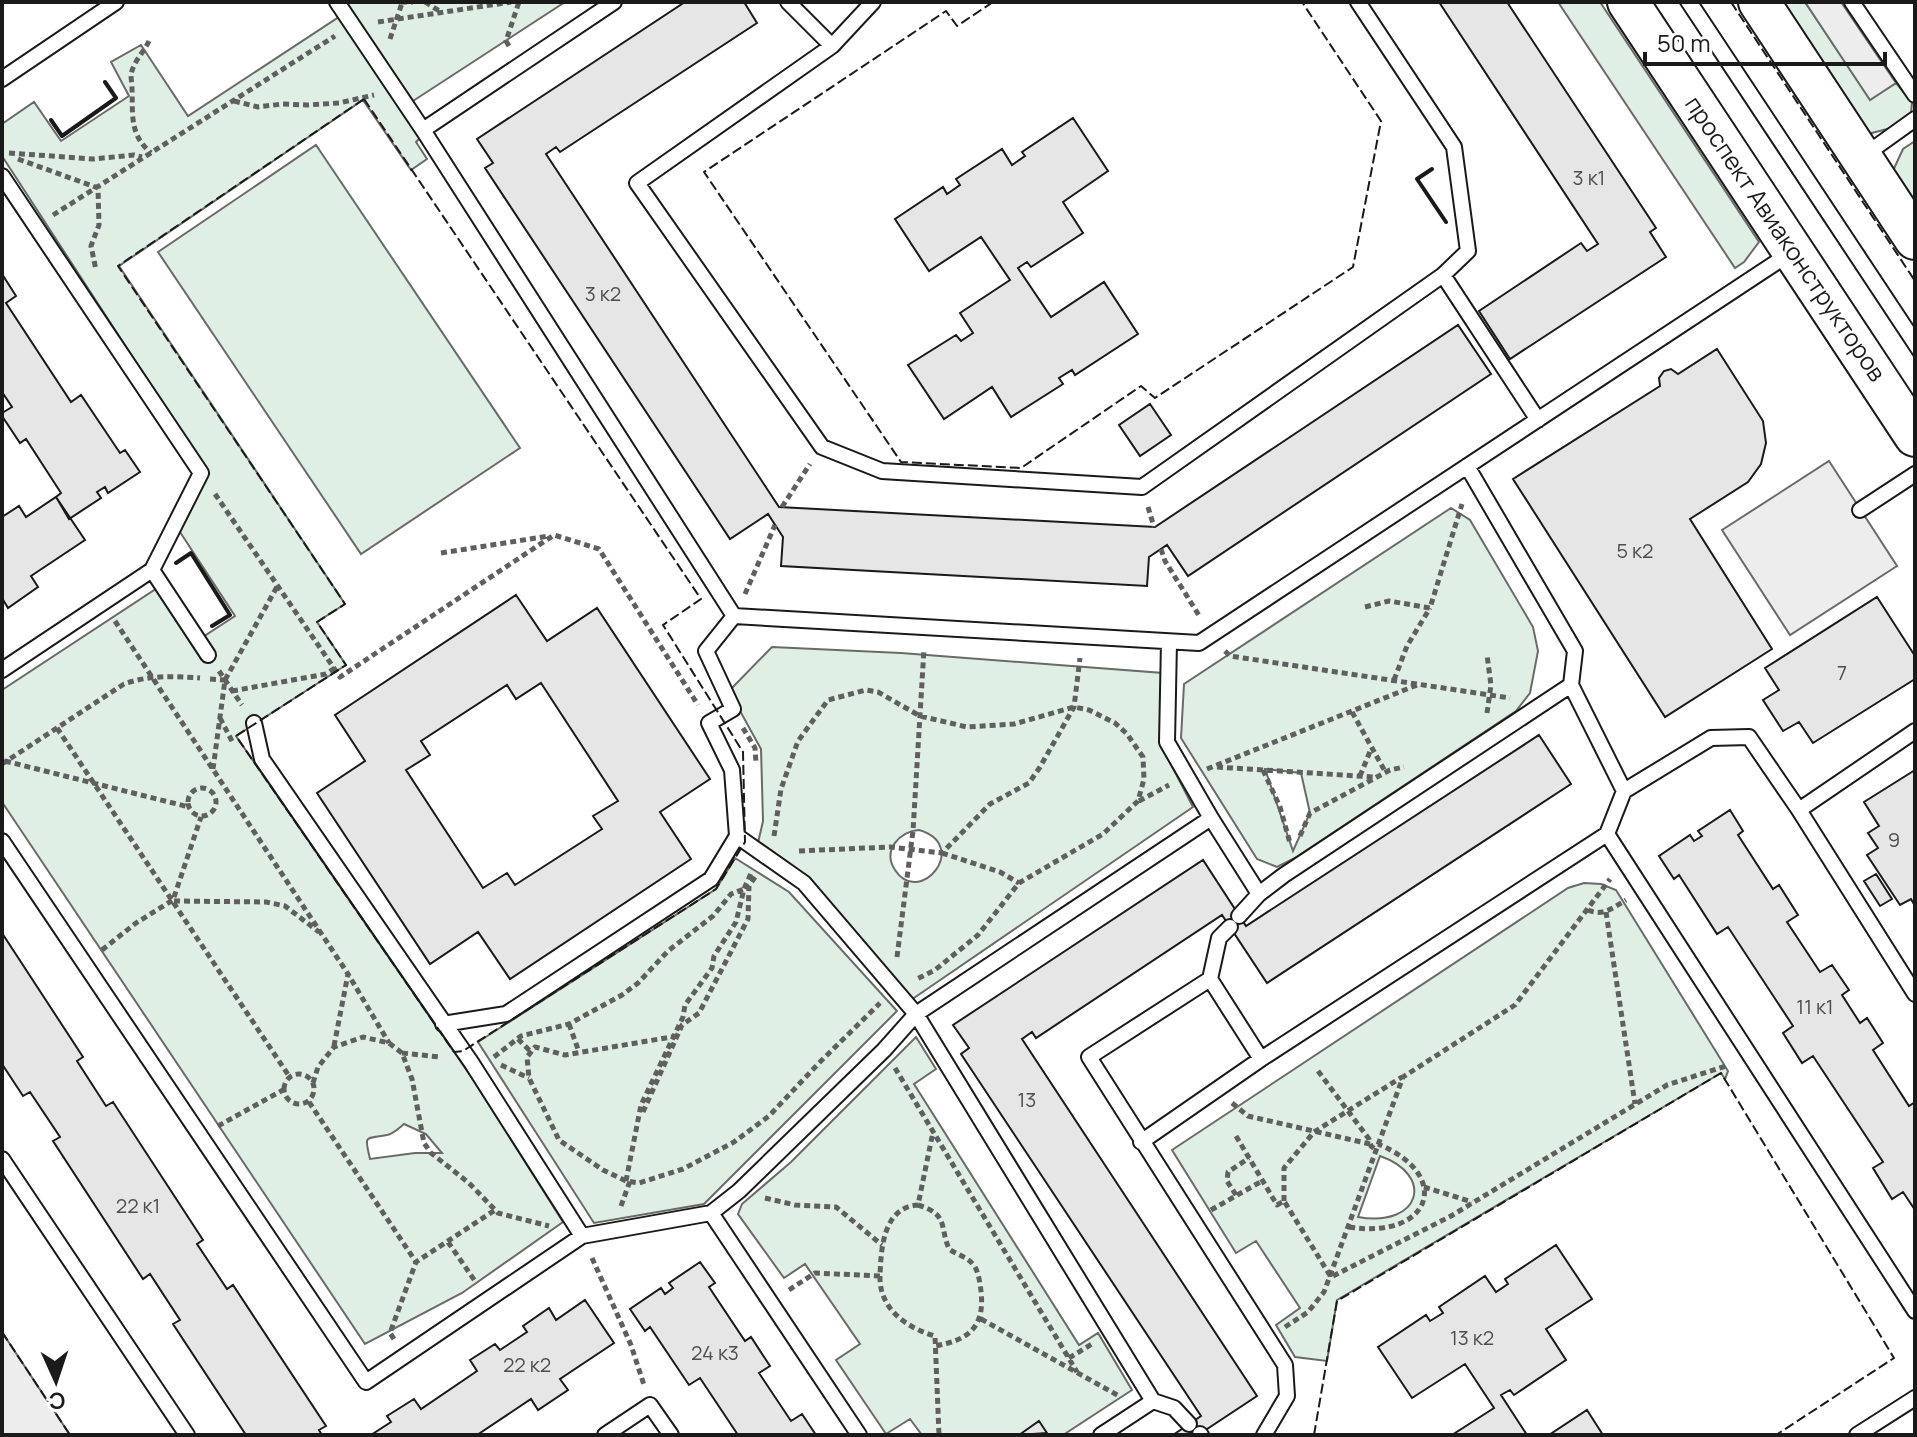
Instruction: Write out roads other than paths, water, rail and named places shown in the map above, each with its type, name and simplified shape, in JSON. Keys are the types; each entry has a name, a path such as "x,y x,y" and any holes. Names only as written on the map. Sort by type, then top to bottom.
{"street":[{"name":"проспект Авиаконструкторов","path":"1628,2 1915,436"},
{"path":"1759,2 1915,239"}],"lane":[{"path":"2,79 116,2"},
{"path":"337,2 423,130 734,616"},
{"path":"423,130 614,2"},
{"path":"788,2 832,46"},
{"path":"873,2 832,46 637,183 822,447 882,471 1142,487 1443,275 1468,251 1454,147 1358,2"},
{"path":"1852,2 1915,95"},
{"path":"1861,157 1915,119"},
{"path":"2,176 201,473 152,570 2,670"},
{"path":"734,616 1199,643 1793,252"},
{"path":"1443,275 1538,420"},
{"path":"1467,466 1575,651 1571,685 1624,791"},
{"path":"1860,510 1915,474"},
{"path":"152,570 208,655"},
{"path":"443,1024 506,1014 711,879 737,836 732,770 709,723 733,709 706,651 734,616"},
{"path":"1169,642 1167,742 1185,777 1259,894"},
{"path":"1264,1435 1287,1396 1285,1365 1089,1057 1210,979 1219,938 1259,894 1571,685"},
{"path":"254,723 262,759 471,1062 582,1236"},
{"path":"1799,810 1915,731"},
{"path":"1141,1142 1261,1059 1607,834 1624,791 1711,738 1749,737 1915,994"},
{"path":"2,841 366,1382 582,1236 711,1213 739,1191 884,1050 916,1014 1211,818"},
{"path":"1607,834 1915,1311"},
{"path":"737,836 804,883 916,1014 1147,1405"},
{"path":"1210,979 1261,1059"},
{"path":"2,1159 187,1435"},
{"path":"711,1213 859,1435"},
{"path":"1857,1435 1915,1398"},
{"path":"605,1435 650,1405 671,1435"},
{"path":"1101,1435 1147,1405 1174,1408 1197,1431"}],"tram line":[{"path":"1679,2 1915,358"},
{"path":"1699,2 1915,328"}]}
